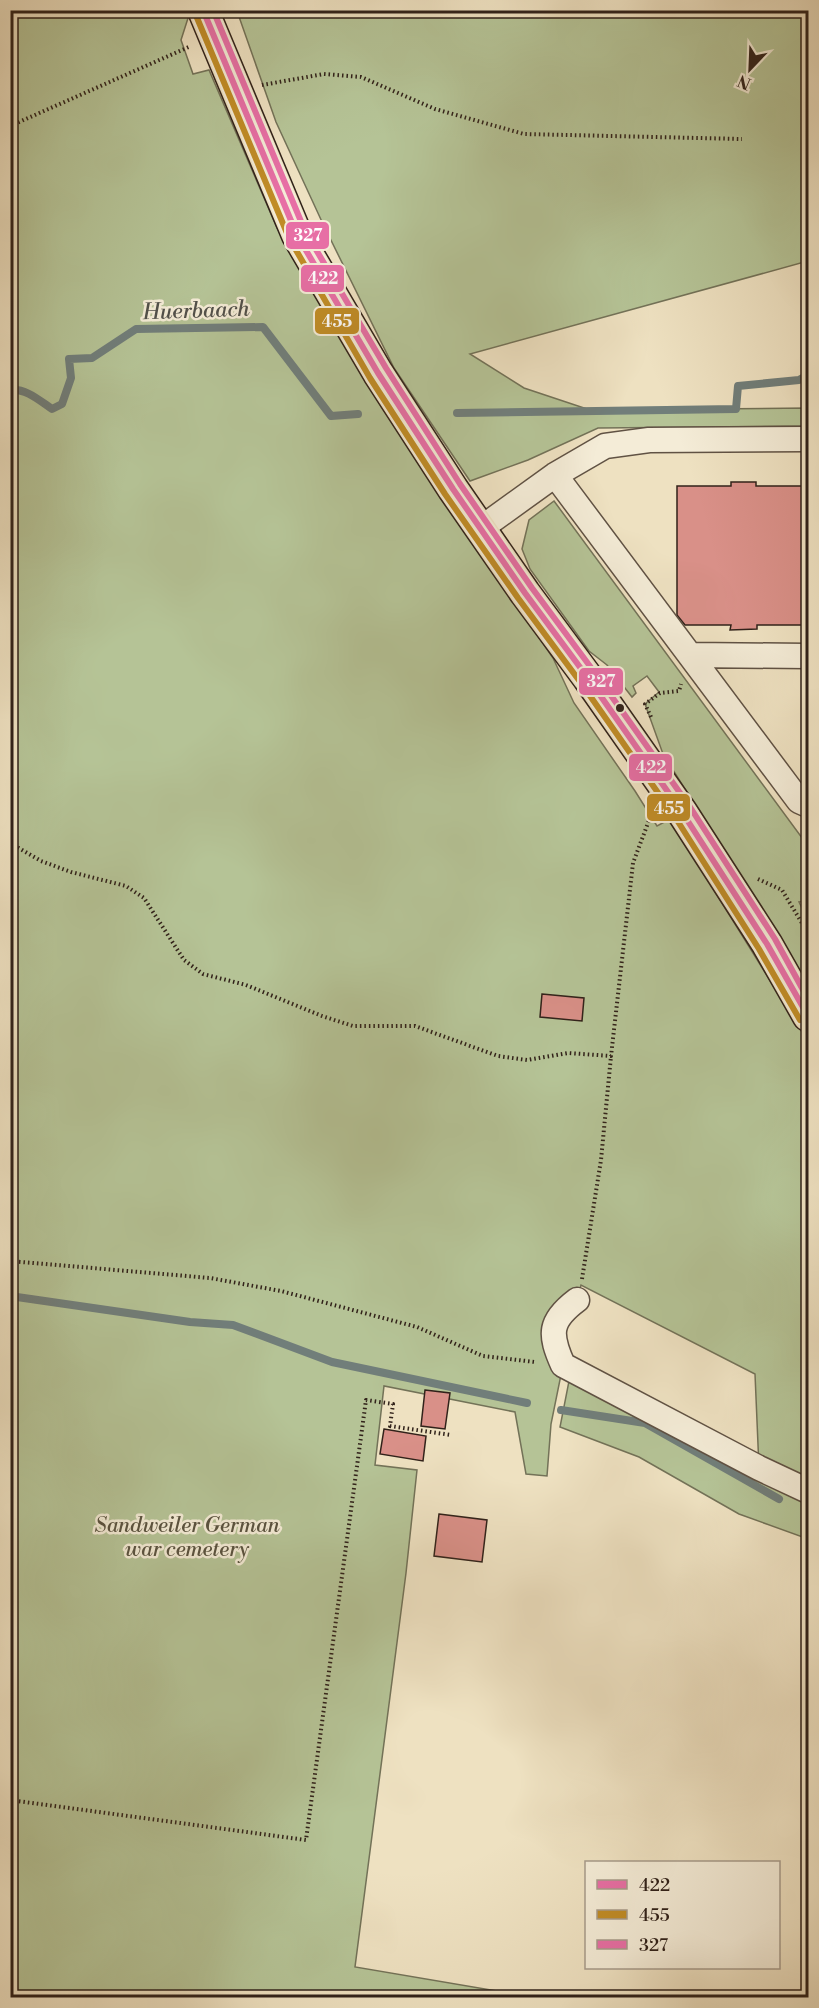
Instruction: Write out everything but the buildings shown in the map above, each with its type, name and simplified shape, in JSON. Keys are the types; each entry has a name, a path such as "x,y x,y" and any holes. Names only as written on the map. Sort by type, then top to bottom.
{"main road":[{"path":"208,24 297,235 378,374 480,529 671,798 767,944 808,1016"}],"lane":[{"path":"480,529 555,475 605,446 649,440 808,439"},
{"path":"555,475 799,801 808,805"},
{"path":"695,662 808,656"},
{"path":"577,1300 562,1312 552,1329 555,1347 563,1365 759,1468 808,1491"}],"path":[{"path":"10,126 208,24"},
{"path":"235,90 324,74 361,77 435,109 524,134 742,139"},
{"path":"654,724 645,704 660,693 679,691 695,662"},
{"path":"577,1300 601,1160 633,863 653,808 671,798"},
{"path":"10,843 41,861 71,872 126,886 144,898 184,960 204,974 246,985 322,1016 353,1026 415,1026 498,1056 527,1060 568,1053 611,1056"},
{"path":"753,876 782,890 808,933"},
{"path":"10,1261 210,1278 281,1291 417,1327 483,1356 563,1365"},
{"path":"10,1800 306,1840 366,1400 393,1404 390,1426 451,1435"}],"green space":[{"name":"Sandweiler German war cemetery","path":"11,11 187,11 189,15 181,40 193,74 209,70 277,228 381,406 553,658 574,703 657,826 670,819 808,1042 808,1491 759,1468 755,1374 581,1285 577,1300 562,1312 563,1365 551,1424 547,1476 526,1474 515,1412 384,1386 375,1465 417,1470 406,1573 355,1967 532,1997 11,1998"},
{"path":"237,11 808,11 808,261 470,354 524,388 590,410 808,408 808,426 598,428 528,460 470,481 394,368 276,122"},
{"path":"554,501 808,846 808,901 799,902 808,921 808,985 663,754 645,704 659,692 647,676 633,686 636,693 632,697 607,665 589,651 530,569 522,549 529,520"},
{"path":"569,1381 808,1501 808,1539 739,1514 639,1457 560,1427"}],"waterway":[{"name":"Huerbaach","path":"10,390 27,393 52,409 62,404 71,378 69,359 92,358 136,329 263,327 331,416 358,414"},
{"name":"Huerbaach","path":"457,413 736,409 738,386 799,380 808,375"},
{"path":"10,1296 190,1322 233,1325 332,1362 527,1403"},
{"path":"561,1410 645,1423 779,1499"}],"transit line":[{"name":"422","path":"203,10 297,235 378,373 453,489 525,593 682,812 767,944 808,1016"},
{"name":"327","path":"213,10 305,231 386,368 460,484 532,588 690,807 775,939 808,999"},
{"name":"455","path":"195,13 289,238 370,378 445,494 675,817 759,949 800,1020"}]}
